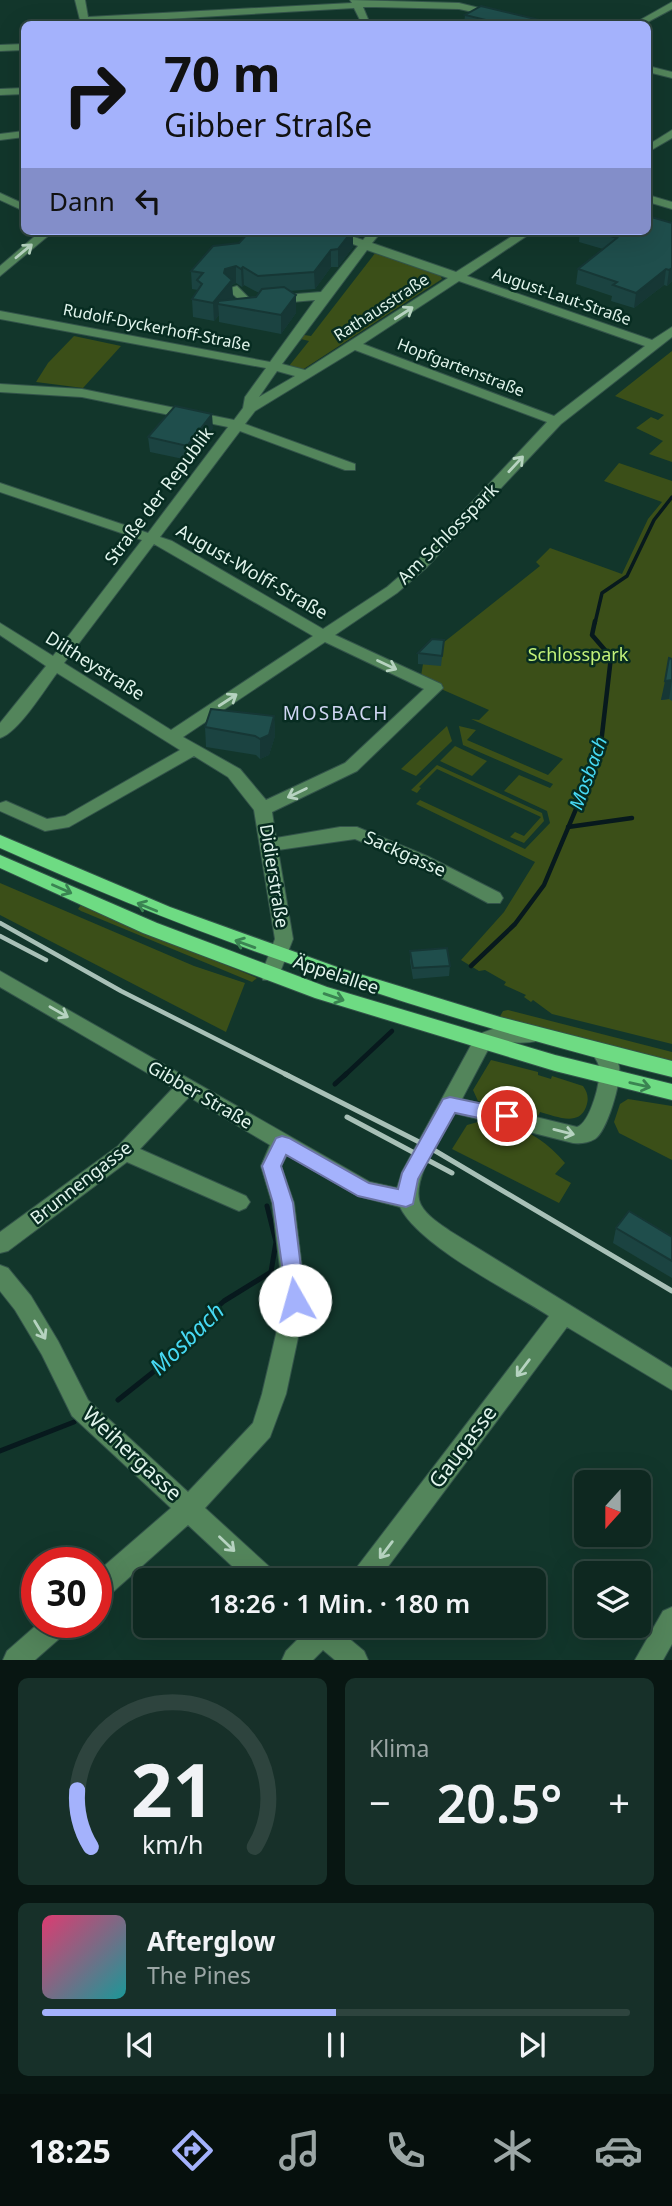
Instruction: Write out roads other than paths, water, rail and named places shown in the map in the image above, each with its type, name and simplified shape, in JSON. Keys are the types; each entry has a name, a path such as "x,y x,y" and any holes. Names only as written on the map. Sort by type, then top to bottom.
{"main road":[{"name":"Äppelallee","path":"0,841 274,965 351,1003 609,1077 672,1092"},
{"name":"Äppelallee","path":"0,862 150,928 274,965 672,1069"}],"street":[{"path":"80,0 84,21"},
{"path":"208,0 212,13"},
{"path":"485,10 492,0"},
{"path":"98,21 356,2 446,5 485,10 528,21"},
{"path":"356,2 365,21"},
{"path":"643,21 672,5"},
{"path":"248,11 253,21"},
{"path":"0,48 21,47"},
{"path":"651,70 672,75"},
{"path":"0,92 21,90"},
{"path":"651,147 672,133"},
{"path":"0,137 21,134"},
{"path":"0,197 21,207"},
{"path":"651,199 672,206"},
{"path":"0,272 43,235"},
{"name":"August-Laut-Straße","path":"337,235 654,345"},
{"name":"Straße der Republik","path":"0,733 16,716 250,408 251,397 273,366 373,235"},
{"name":"Rathausstraße","path":"250,408 307,375 522,235"},
{"path":"233,289 246,302 325,295"},
{"name":"Rudolf-Dyckerhoff-Straße","path":"0,316 273,366 307,375"},
{"name":"Am Schlosspark","path":"171,737 383,598 421,565 556,421 672,331"},
{"name":"Hopfgartenstraße","path":"354,345 556,421"},
{"path":"0,388 82,393 236,425 350,467"},
{"name":"August-Wolff-Straße","path":"0,487 151,538 325,636 435,688 351,767 263,809"},
{"name":"Diltheystraße","path":"0,628 54,666 88,683 171,737"},
{"name":"Straße der Republik","path":"0,743 16,716"},
{"name":"Didierstraße","path":"171,737 240,778 263,809 284,939 274,965"},
{"path":"6,807 39,824 52,825 77,817 192,750"},
{"name":"Sackgasse","path":"269,845 348,832 357,833 445,872 494,898"},
{"name":"Gibber Straße","path":"0,978 365,1191 406,1199"},
{"path":"534,1035 495,1035 483,1041 409,1178 406,1199 415,1215 429,1228 672,1380"},
{"path":"450,1104 579,1136 590,1131 596,1121 609,1077 608,1065 601,1052"},
{"name":"Brunnengasse","path":"0,1244 125,1152 186,1087"},
{"path":"112,1576 189,1508 262,1429 274,1394 295,1300 283,1203 271,1166 282,1143"},
{"path":"125,1152 239,1202"},
{"name":"Weihergasse","path":"0,1275 23,1303 50,1348 80,1408 252,1568"},
{"name":"Gaugasse","path":"372,1568 564,1314"},
{"path":"648,1660 672,1620"},
{"path":"16,1660 41,1638"},
{"path":"295,1660 313,1638"},
{"path":"331,1638 355,1660"}],"waterway":[{"name":"Mosbach","path":"595,623 602,593 627,576 654,520 672,497"},
{"name":"Mosbach","path":"568,827 600,752 611,657 592,635 595,621"},
{"path":"568,827 632,818"},
{"name":"Mosbach","path":"471,966 515,924 544,885 568,827"},
{"name":"Mosbach","path":"344,1076 392,1031"},
{"name":"Mosbach","path":"335,1084 346,1074"},
{"name":"Mosbach","path":"118,1400 157,1369 184,1337 224,1301 271,1272 276,1242 267,1206"},
{"name":"Mosbach","path":"0,1451 74,1422"}],"railway":[{"path":"0,923 121,991 289,1076"},
{"path":"0,936 46,960"},
{"path":"285,1074 427,1146 672,1291"},
{"path":"347,1117 452,1173"}],"district":[{"name":"MOSBACH","path":"336,713"}],"park label":[{"name":"Schlosspark","path":"578,655"}]}
